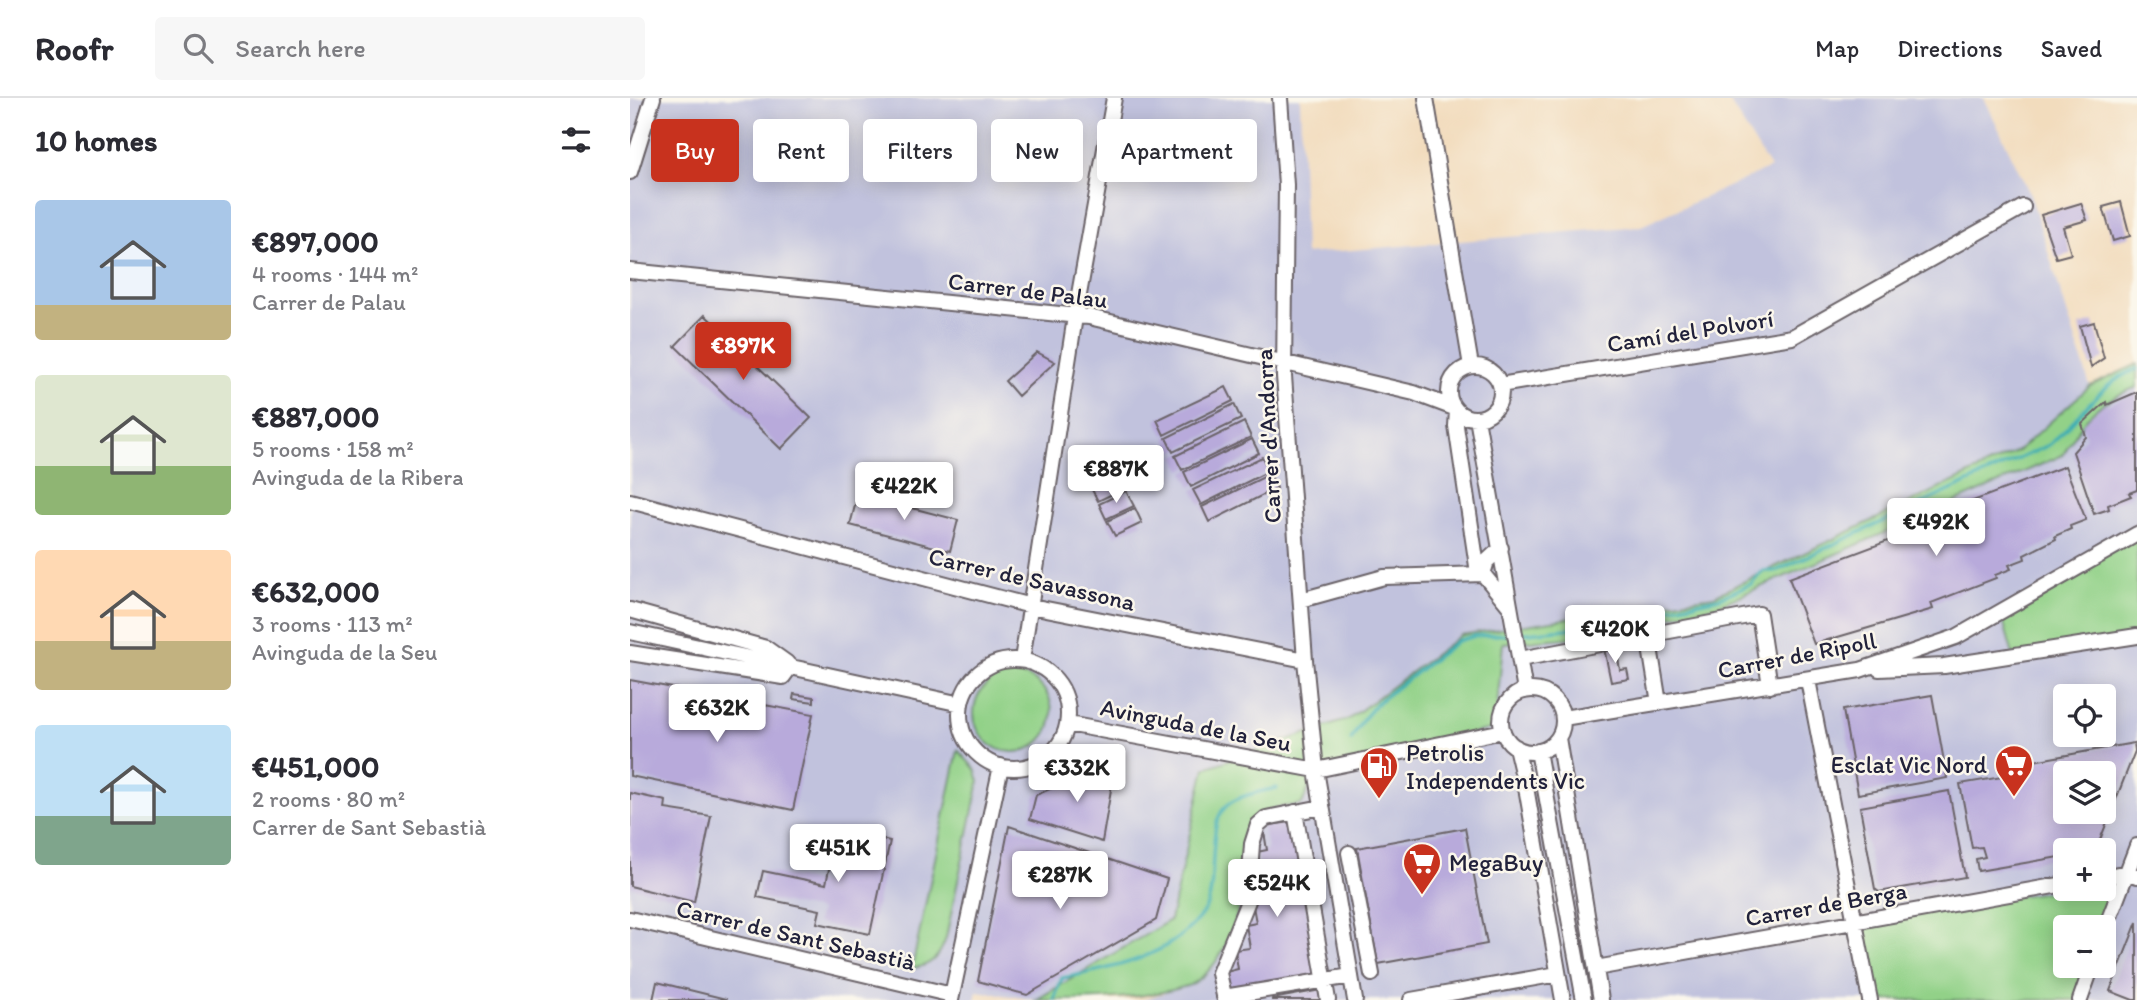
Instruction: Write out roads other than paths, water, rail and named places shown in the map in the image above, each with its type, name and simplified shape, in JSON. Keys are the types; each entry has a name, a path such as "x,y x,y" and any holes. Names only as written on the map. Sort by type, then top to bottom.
{"street":[{"path":"630,172 653,98"},
{"path":"1022,660 1075,317 1114,98"},
{"name":"Carrer d'Andorra","path":"1280,98 1286,185 1284,362 1305,660 1316,770 1354,1000"},
{"path":"1426,98 1471,366"},
{"name":"Camí del Polvorí","path":"1500,385 1792,337 2023,207"},
{"name":"Carrer de Palau","path":"630,271 1089,317 1414,393 1455,410"},
{"path":"1455,410 1477,418 1493,411 1501,394 1500,385 1489,370 1471,366 1455,375 1448,388 1455,410 1481,573 1513,610"},
{"name":"Carrer de Palau","path":"1414,393 1448,388"},
{"path":"1477,418 1513,610 1525,691"},
{"name":"Carrer de Savassona","path":"630,501 1031,606 1305,660"},
{"name":"Carrer de Ripoll","path":"1563,718 1860,670 1956,637 2137,534"},
{"path":"1481,573 1487,561 1501,548"},
{"path":"1301,600 1384,577 1481,573"},
{"path":"630,610 766,648 791,666"},
{"path":"1520,659 1759,614 1770,686"},
{"path":"630,632 961,704"},
{"path":"1647,635 1659,703"},
{"path":"1860,670 1944,666 2137,636"},
{"path":"630,653 783,677 791,666"},
{"path":"1005,660 1022,660 1046,670 1060,684 1068,704 1068,724 1062,740 1051,754 1037,763 1020,768 1001,766 983,758 969,744 961,724 961,704 969,683 985,668 1005,660"},
{"path":"1808,680 1857,921 1870,1000"},
{"path":"1563,1000 1527,793 1516,747 1503,731 1501,721 1505,706 1512,698 1525,691 1548,695 1559,707 1563,718 1558,738 1601,1000"},
{"name":"Avinguda de la Seu","path":"1068,724 1316,770"},
{"path":"1316,770 1503,731"},
{"path":"1516,747 1538,751 1549,747 1558,738"},
{"path":"1538,751 1584,1000"},
{"path":"951,997 1001,766"},
{"path":"1322,807 1266,818 1258,825 1252,844 1248,901 1219,973 1224,999 1351,976"},
{"path":"1295,812 1328,1000"},
{"path":"2112,915 2132,874 2137,846"},
{"path":"1349,853 1372,974"},
{"name":"Carrer de Berga","path":"1595,968 2053,886"},
{"name":"Carrer de Sant Sebastià","path":"630,919 951,997"},
{"path":"1412,1000 1558,974"},
{"path":"2080,1000 2088,978"}],"waterway":[{"path":"1518,634 1566,629 1719,598 1751,584 1763,571 1776,571 2049,445 2101,392 2125,374 2137,369"},
{"path":"1351,740 1378,702 1457,641 1475,636 1510,634"},
{"path":"1054,1000 1062,978 1140,958 1176,940 1191,927 1204,911 1209,898 1214,837 1221,813 1239,798 1277,788"}],"place":[{"name":"Esclat Vic Nord","path":"2014,798"},
{"name":"Petrolis Independents Vic","path":"1379,800"},
{"name":"MegaBuy","path":"1422,896"}]}
